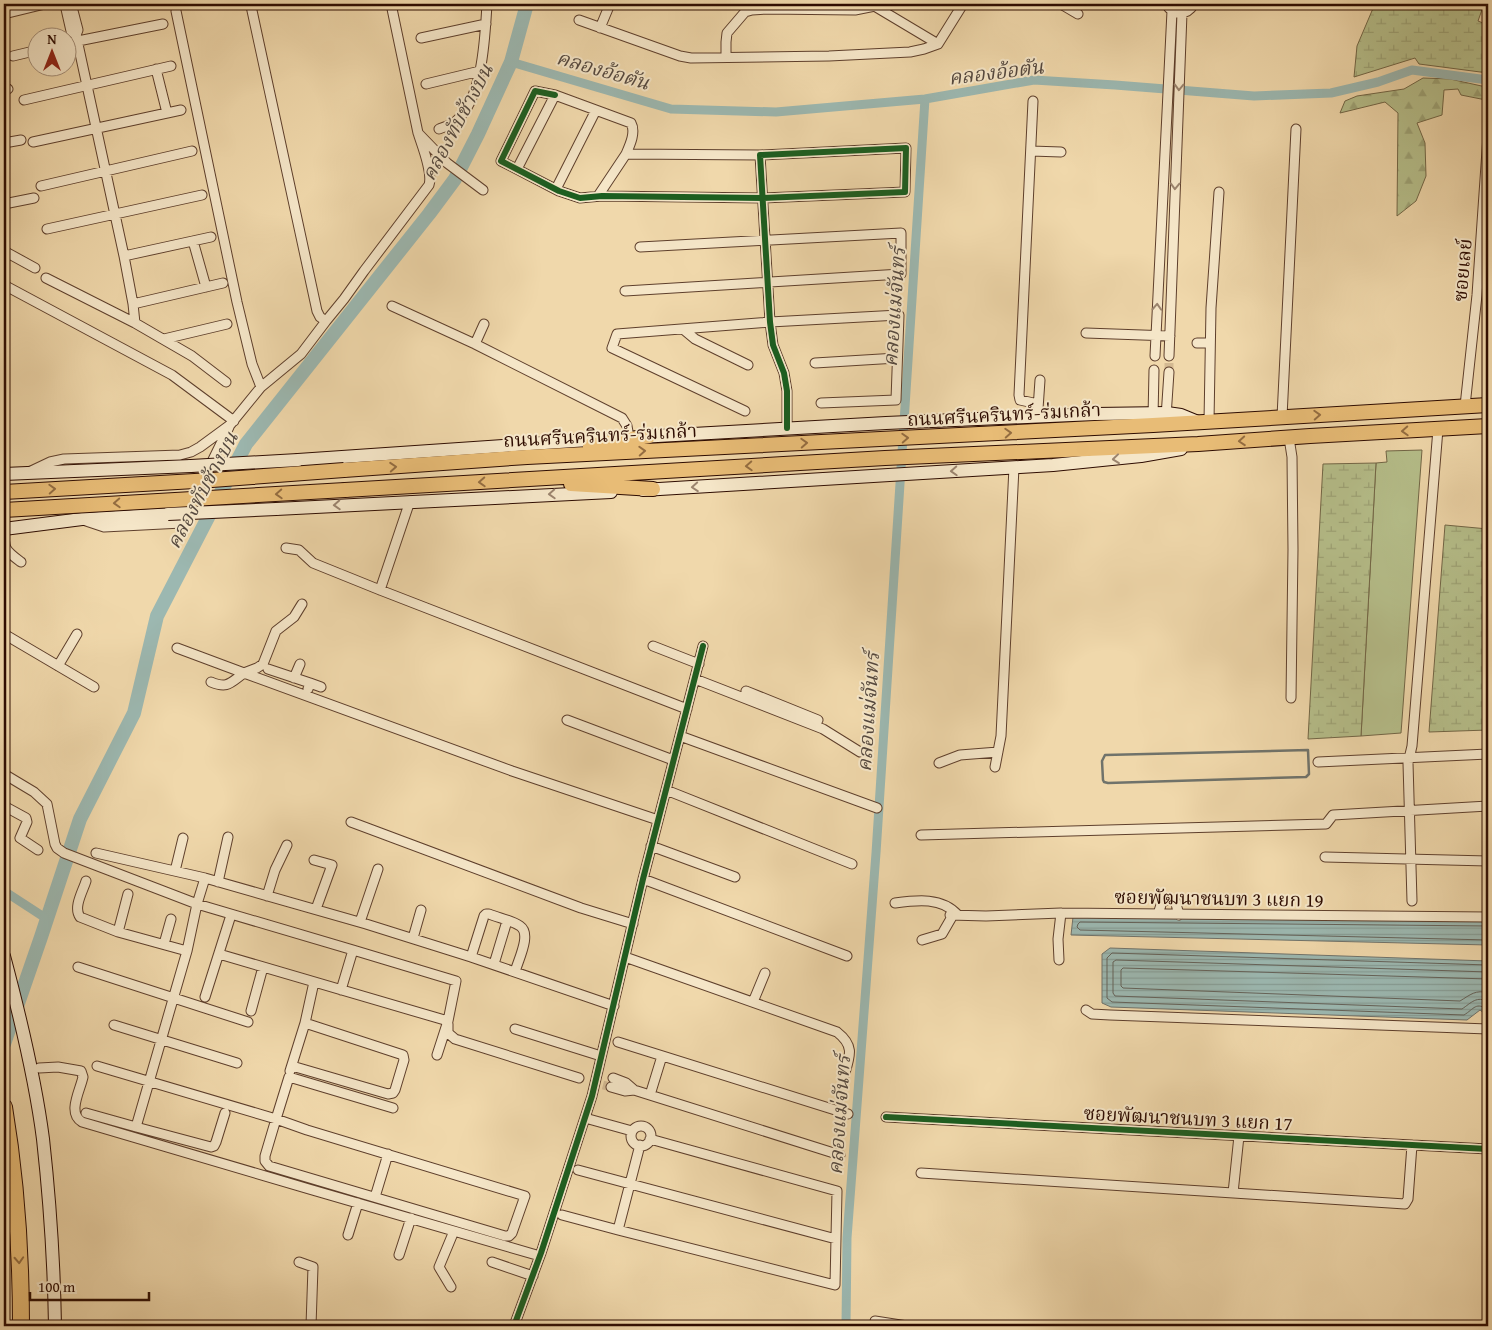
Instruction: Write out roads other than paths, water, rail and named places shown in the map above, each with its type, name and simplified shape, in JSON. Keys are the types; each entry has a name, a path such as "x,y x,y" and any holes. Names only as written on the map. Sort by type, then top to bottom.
{"highway":[{"path":"4,1107 15,1192 21,1287 21,1326"}],"main road":[{"name":"ถนนศรีนครินทร์-ร่มเกล้า","path":"4,474 27,473 64,466 191,466 298,460 629,437 925,421 1038,410 1204,421 1488,405"},
{"name":"ถนนศรีนครินทร์-ร่มเกล้า","path":"4,492 212,480 528,457 924,438 1160,419"},
{"name":"ถนนศรีนครินทร์-ร่มเกล้า","path":"4,510 885,458 1198,444 1488,426"},
{"path":"528,457 649,436"},
{"name":"ถนนศรีนครินทร์-ร่มเกล้า","path":"4,529 82,519 653,490 1014,468 1141,456 1198,444"},
{"path":"514,480 653,490"},
{"path":"4,956 28,1051 43,1138 54,1274 55,1326"}],"street":[{"path":"4,14 45,4"},
{"path":"82,519 104,527 182,523 232,423 261,387 301,354 429,185 431,181 430,172 418,133 391,4"},
{"path":"438,129 457,120 477,85 487,4"},
{"path":"600,28 610,4"},
{"path":"579,20 680,56 691,58 829,56 910,52 938,44 963,4"},
{"path":"1061,4 1078,14"},
{"path":"1182,14 1190,10 1194,4"},
{"path":"726,56 727,33 745,12 766,9 855,10 873,5 938,44"},
{"path":"68,6 77,28"},
{"path":"251,6 317,311 326,321"},
{"path":"1155,356 1171,39 1169,8 1182,14"},
{"path":"176,11 236,302 252,364 261,387"},
{"path":"1169,356 1182,14"},
{"path":"78,39 163,24"},
{"path":"421,38 486,24"},
{"path":"13,56 28,52"},
{"path":"78,58 106,171 124,256 135,323"},
{"path":"24,100 171,66"},
{"path":"156,70 168,113"},
{"path":"426,84 480,70"},
{"path":"598,196 626,154 633,125 555,95 535,91 501,161 556,189 580,198 598,196 763,198 905,192 906,148 760,154 626,154"},
{"path":"516,169 555,95"},
{"path":"1033,101 1019,395 1020,400 1038,410 1040,380"},
{"path":"33,142 181,110"},
{"path":"556,189 596,110"},
{"path":"1282,417 1296,129"},
{"path":"418,133 447,163 482,190"},
{"name":"ซอยเลย์","path":"1465,406 1477,295 1488,136"},
{"path":"4,143 21,140"},
{"path":"41,186 192,151"},
{"path":"1031,151 1061,152"},
{"path":"760,154 770,322 773,345 784,373 787,391 787,428"},
{"path":"1204,421 1219,192"},
{"path":"47,230 202,196"},
{"path":"4,204 34,198"},
{"path":"625,291 901,274 901,233 640,247"},
{"path":"124,256 211,237"},
{"path":"193,241 206,287"},
{"path":"4,251 35,268"},
{"path":"46,278 135,323 192,356 226,382"},
{"path":"133,304 223,283"},
{"path":"4,285 172,375 232,423"},
{"path":"392,306 476,344 622,418 627,426 629,437"},
{"path":"745,411 612,348 618,334 770,322 899,316 896,400 821,403"},
{"path":"164,340 227,324"},
{"path":"476,344 484,324"},
{"path":"683,328 695,338 748,365"},
{"path":"1086,333 1170,336"},
{"path":"1197,343 1210,343"},
{"path":"815,363 897,358"},
{"path":"1154,370 1160,419"},
{"path":"1160,419 1168,372"},
{"path":"64,466 180,455 192,452 232,423"},
{"path":"1412,901 1408,763 1412,746 1438,429"},
{"path":"1289,438 1292,457 1293,522 1292,698"},
{"path":"995,767 1001,736 1014,468"},
{"path":"380,590 410,501"},
{"path":"4,529 4,546 9,553 21,562"},
{"path":"286,548 299,550 313,563 380,590 687,709"},
{"path":"211,682 226,686 244,673 263,664 276,631 294,617 302,604"},
{"path":"4,634 94,686"},
{"path":"58,666 77,634"},
{"path":"653,646 699,664"},
{"path":"514,1326 540,1256 585,1118 604,1080 601,1056 651,846 703,646"},
{"path":"177,648 530,777 658,820"},
{"path":"294,678 300,664"},
{"path":"268,669 321,687"},
{"path":"695,679 818,720"},
{"path":"306,696 310,684"},
{"path":"746,691 756,699 823,729 860,752"},
{"path":"567,720 674,760"},
{"path":"680,736 876,808"},
{"path":"939,763 960,755 998,752"},
{"path":"1318,762 1488,754"},
{"path":"4,774 34,792 47,804 54,840 57,848 64,853 197,904 455,981 448,1021 437,1055"},
{"path":"666,790 852,864"},
{"path":"4,806 26,818 27,822 20,838 38,850"},
{"path":"922,835 1326,824 1333,815 1488,806"},
{"path":"351,822 581,908 633,924"},
{"path":"218,882 228,837"},
{"path":"175,871 183,838"},
{"path":"266,896 275,870 287,845"},
{"path":"651,846 735,877"},
{"path":"96,853 205,878 360,922 494,964 614,1006"},
{"path":"1325,857 1488,860"},
{"path":"314,860 332,866 316,910"},
{"path":"360,922 378,869"},
{"path":"136,1127 174,997 205,878"},
{"path":"643,879 847,956"},
{"path":"86,881 77,908 78,915 118,932 186,951"},
{"path":"118,932 128,894"},
{"path":"1158,914 1162,902 1170,899 1176,902 1179,915"},
{"path":"895,903 917,900 943,904 952,908 954,915 942,934 922,940"},
{"path":"413,938 421,910"},
{"path":"1058,960 1061,912"},
{"name":"ซอยพัฒนาชนบท 3 แยก 19","path":"954,915 986,916 1061,912 1179,915 1488,917"},
{"path":"471,957 484,916 489,914 521,926 526,936 515,972"},
{"path":"205,997 231,915"},
{"path":"164,944 171,919"},
{"path":"494,964 507,921"},
{"path":"341,990 353,950"},
{"path":"219,954 448,1021"},
{"path":"625,957 837,1032 845,1038 849,1048 844,1076"},
{"path":"78,967 248,1022"},
{"path":"251,1010 262,967"},
{"path":"753,1002 765,973"},
{"path":"97,1066 276,1119 525,1196 512,1233 509,1236 269,1166 265,1162 265,1156 276,1119 289,1077 305,1023 314,982"},
{"path":"1086,1010 1092,1014 1110,1015 1488,1029"},
{"path":"448,1021 448,1033 455,1040 579,1078"},
{"path":"292,1066 388,1094 393,1093 395,1090 404,1060 403,1055 305,1023"},
{"path":"114,1025 237,1063"},
{"path":"515,1029 601,1056"},
{"path":"618,1042 848,1114"},
{"path":"650,1095 662,1056"},
{"path":"39,1068 58,1067 81,1072 83,1077 74,1112 82,1122 540,1256"},
{"path":"289,1077 393,1108"},
{"path":"604,1080 626,1083 634,1090 840,1155"},
{"path":"86,1113 211,1147 216,1142 225,1113"},
{"name":"ซอยพัฒนาชนบท 3 แยก 17","path":"886,1116 1488,1150"},
{"path":"585,1118 632,1131 640,1126 650,1132 650,1139 646,1144 640,1145 633,1140 632,1131"},
{"path":"1233,1193 1239,1136"},
{"path":"562,1214 835,1285 837,1191 650,1139"},
{"path":"618,1230 640,1145"},
{"path":"920,1173 1405,1204 1408,1199 1412,1145"},
{"path":"375,1197 388,1154"},
{"path":"578,1170 836,1239"},
{"path":"348,1235 358,1203"},
{"path":"399,1255 411,1218"},
{"path":"451,1287 439,1267 454,1231"},
{"path":"299,1262 313,1266 311,1326"},
{"path":"492,1262 533,1276"},
{"path":"875,1322 907,1326"}],"water":[{"path":"1073,917 1488,921 1488,945 1071,935"},
{"path":"1110,948 1488,961 1488,1016 1480,1010 1467,1020 1111,1007 1102,1003 1102,954"}],"waterway":[{"name":"คลองทับช้างบน","path":"4,1044 80,819 134,713 157,616 246,444 455,179 511,62 527,4"},
{"name":"คลองอ้อตัน","path":"511,62 671,109 776,112 925,99 1034,80 1254,96 1331,93 1378,82 1412,70 1488,80"},
{"name":"คลองแม่จันทร์","path":"846,1326 847,1238 876,853 925,99"},
{"path":"1308,750 1309,774 1306,777 1108,783 1103,780 1102,761 1105,755 1308,750"},
{"path":"4,891 47,919"}],"tunnel":[{"path":"1169,356 1169,372"},
{"path":"603,1085 611,1087"}]}
